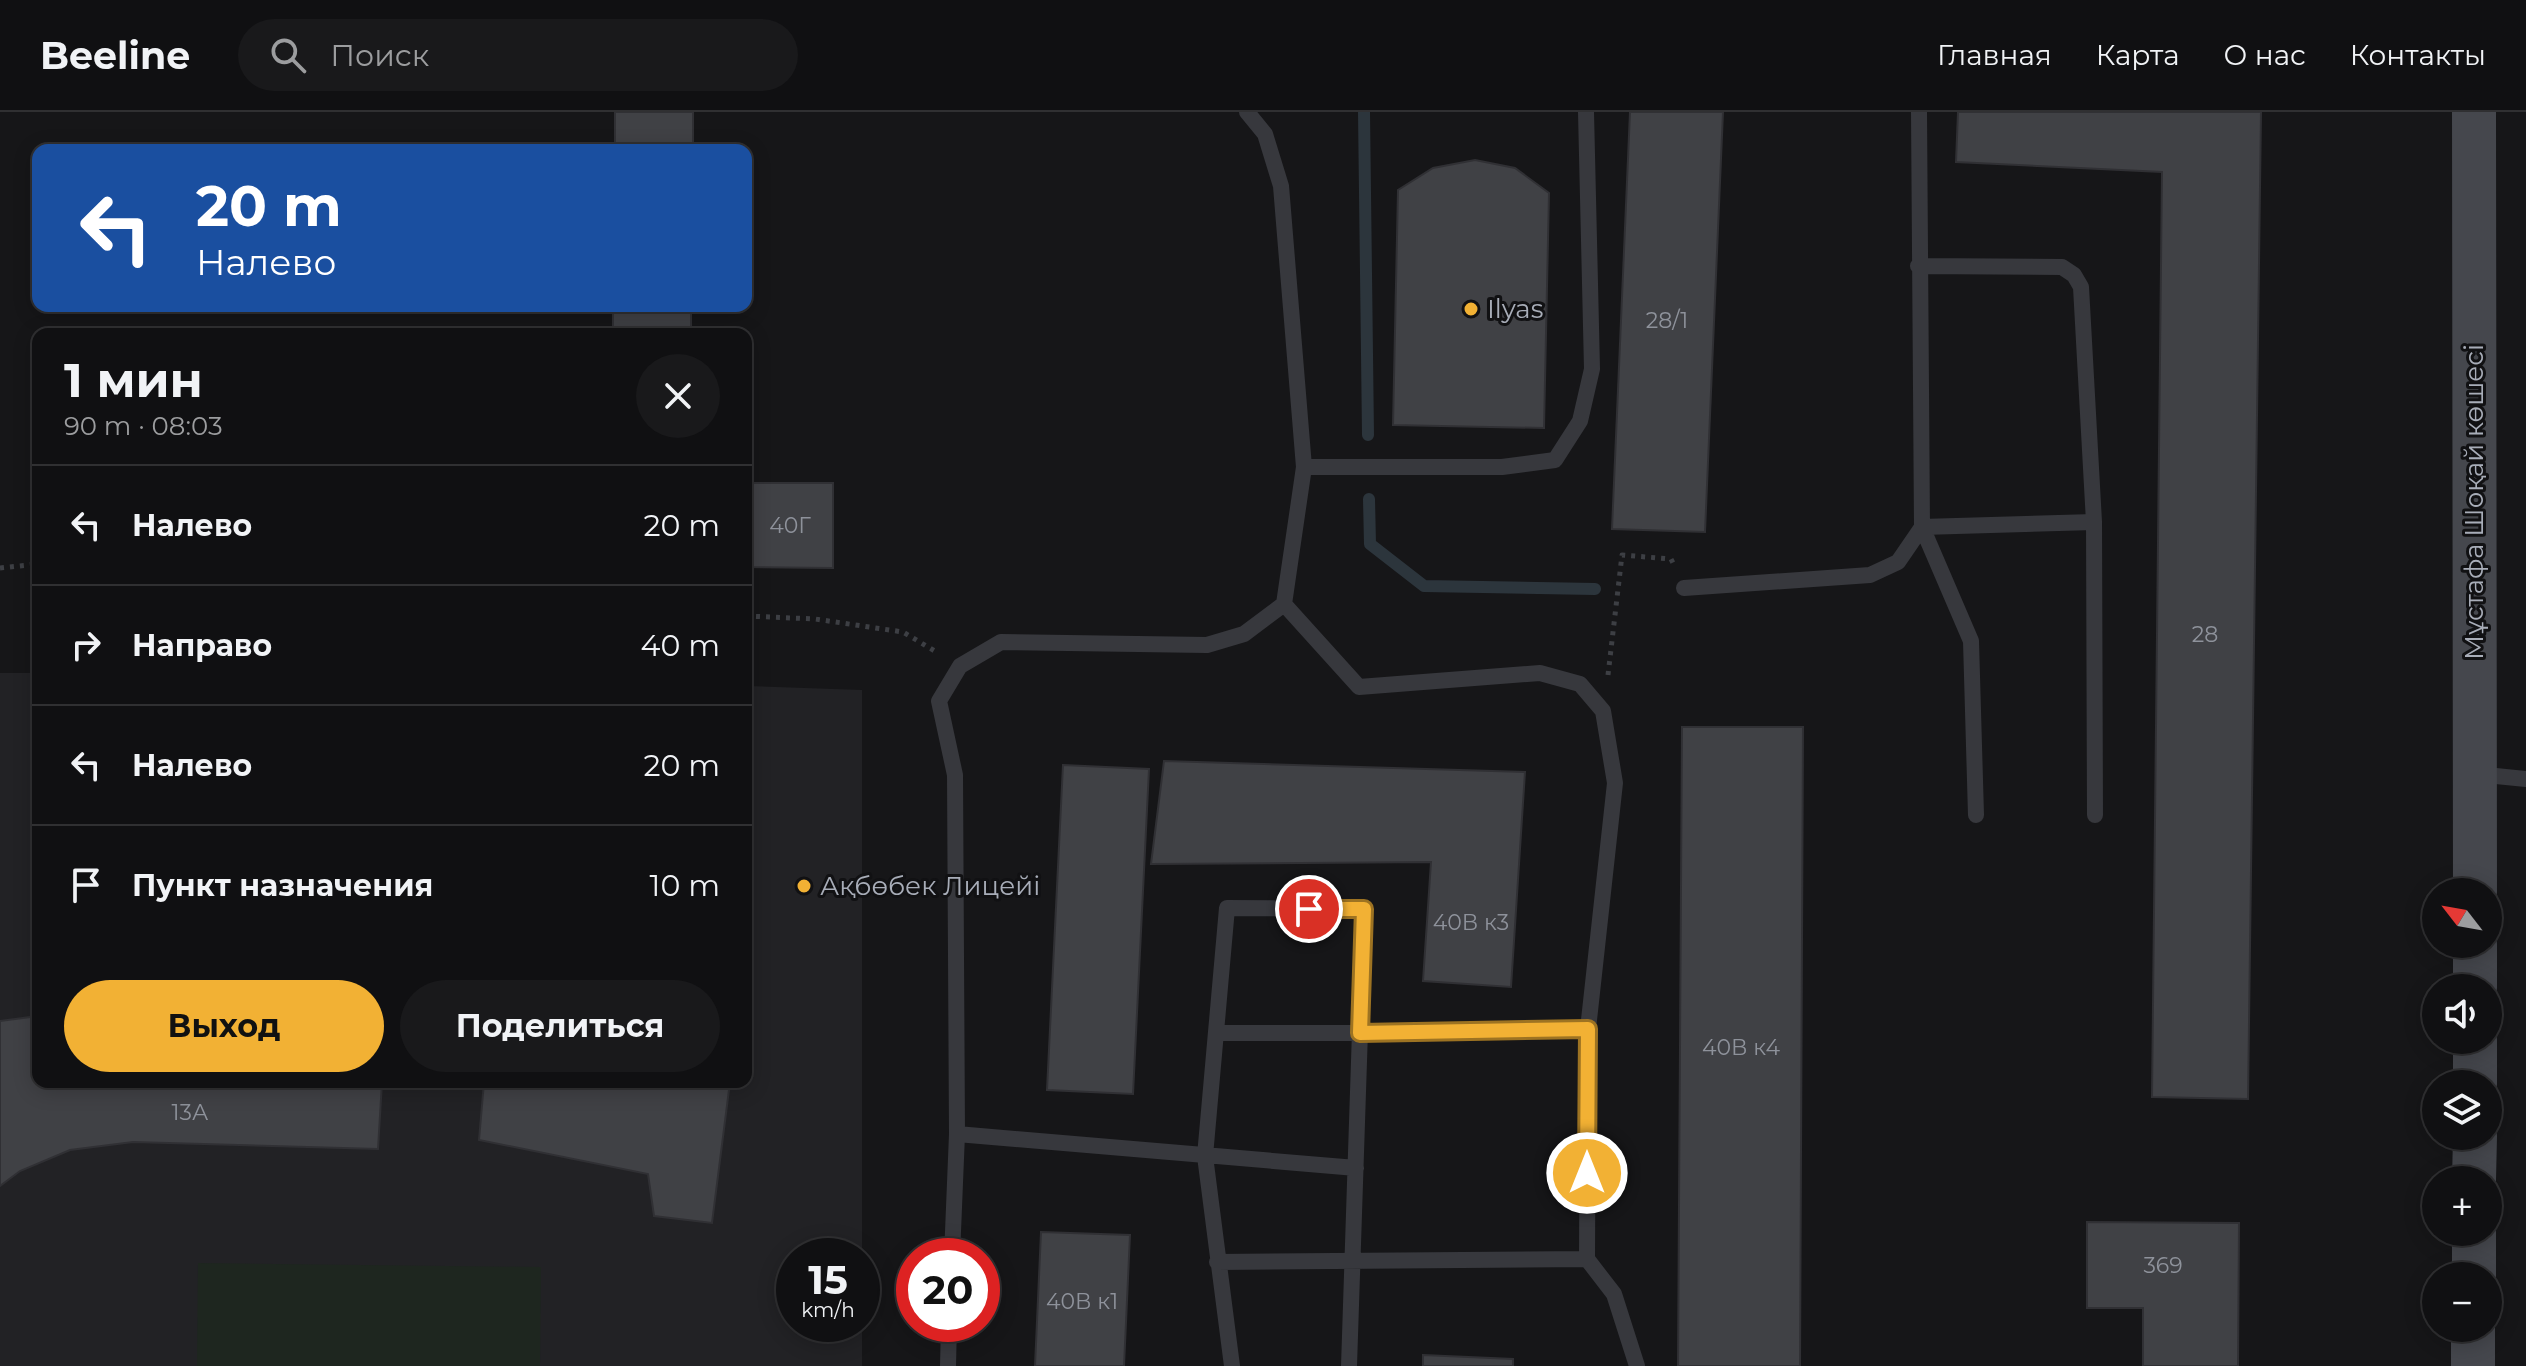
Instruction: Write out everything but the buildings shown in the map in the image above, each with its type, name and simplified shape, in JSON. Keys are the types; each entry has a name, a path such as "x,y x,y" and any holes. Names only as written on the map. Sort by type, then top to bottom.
{"street":[{"name":"Мұстафа Шоқай көшесі","path":"2474,112 2475,878"},
{"path":"2473,1342 2473,1366"}],"lane":[{"path":"953,1238 957,1134 955,775 939,701 960,666 1001,642 1207,645 1244,634 1284,604 1304,467 1281,186 1265,134 1247,112"},
{"path":"1304,467 1502,467 1555,460 1580,421 1592,369 1586,112"},
{"path":"1919,112 1922,527 1971,641 1976,815"},
{"path":"1918,266 2062,267 2074,275 2081,287 2094,522 2095,815"},
{"path":"1922,527 2094,522"},
{"path":"1684,588 1870,575 1898,562 1922,527"},
{"path":"1284,604 1359,687 1540,673 1580,684 1603,711 1615,783 1588,1029 1587,1259 1614,1294 1637,1366"},
{"path":"2474,774 2526,779"},
{"path":"1232,1366 1205,1156 1227,908 1364,909 1349,1366"},
{"path":"1216,1033 1588,1029"},
{"path":"957,1134 1356,1168"},
{"path":"1217,1262 1587,1259"},
{"path":"948,1366 949,1342"}],"path":[{"path":"1603,711 1622,555 1671,559 1684,588"},
{"path":"0,568 32,565"},
{"path":"752,616 815,619 903,632 960,666"}],"shaded area":[{"path":"0,673 32,673 32,1088 752,1088 752,686 862,690 862,1238 776,1238 776,1342 862,1342 862,1366 0,1366"},
{"path":"198,1263 541,1267 540,1366 197,1366"}],"waterway":[{"path":"1364,112 1368,435"},
{"path":"1369,499 1370,544 1424,586 1595,589"}],"place":[{"name":"Ilyas","path":"1471,309"},
{"name":"Ақбөбек Лицейі","path":"804,886"}],"route":[{"path":"1309,909 1364,909 1360,1033 1588,1029 1587,1173"}]}
